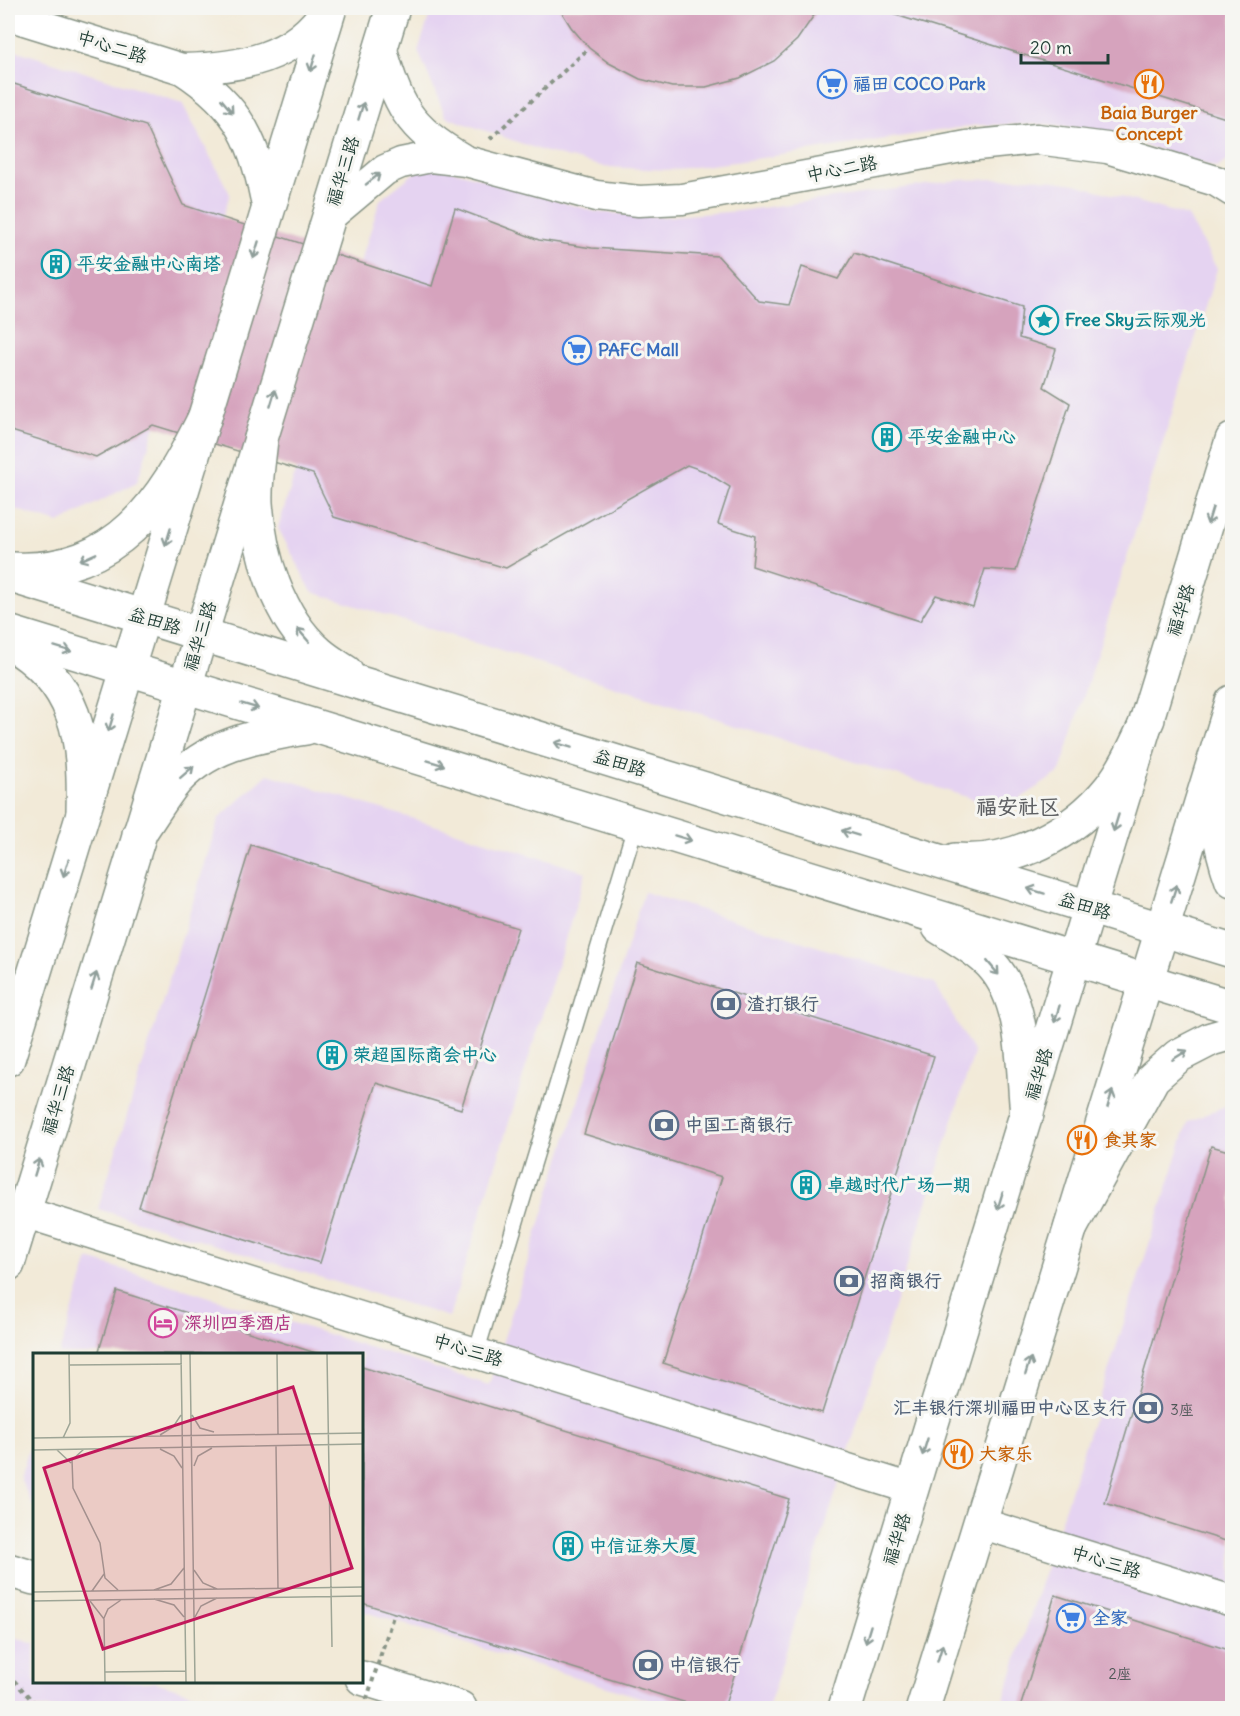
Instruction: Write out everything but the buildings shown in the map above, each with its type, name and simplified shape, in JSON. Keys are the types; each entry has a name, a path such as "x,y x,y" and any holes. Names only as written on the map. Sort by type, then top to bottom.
{"main road":[{"path":"8,1059 329,8"},
{"name":"福华三路","path":"8,1263 393,8"},
{"path":"8,569 40,570 88,559 127,534 156,503 181,466 204,419"},
{"path":"261,439 256,502 264,557 277,593 294,624 319,653 365,685"},
{"name":"福华路","path":"845,1708 1233,440"},
{"name":"益田路","path":"8,575 1233,951"},
{"path":"8,632 1233,1007"},
{"path":"8,642 46,669 68,700 78,728 84,763 83,812"},
{"path":"923,1708 1233,702"},
{"path":"928,858 961,860 991,857 1024,850 1053,836 1080,818 1110,788 1148,719"},
{"path":"139,834 171,787 204,758 219,749 257,735 315,726"},
{"path":"1214,763 1216,819 1221,851 1233,881"},
{"path":"913,909 984,957 1002,980 1018,1026 1027,1114"},
{"path":"1071,1227 1154,1078 1178,1056 1211,1039 1233,1034"},
{"path":"8,1570 33,1578"},
{"path":"363,1678 460,1708"}],"street":[{"name":"中心二路","path":"182,69 233,66 272,55 307,34 329,8"},
{"name":"中心二路","path":"8,15 182,69 217,94 237,117 251,147 268,211"},
{"name":"中心二路","path":"381,47 393,88 412,122 425,135 466,161"},
{"name":"中心二路","path":"329,217 385,170 401,163 431,157 466,161 617,200 664,201 967,146 1037,139 1107,148 1227,183"},
{"name":"中心三路","path":"23,1212 912,1489"},
{"name":"中心三路","path":"980,1523 1233,1601"}],"lane":[{"path":"476,1353 636,824"},
{"path":"8,992 25,977 41,951"}],"path":[{"path":"466,161 589,48"},
{"path":"364,1708 394,1613"},
{"path":"8,1674 39,1708"}],"shaded area":[{"name":"福田 COCO Park","path":"432,8 1232,8 1232,157 1217,168 1099,131 1047,124 977,125 669,170 605,167 546,152 446,117 418,51"},
{"path":"8,48 182,103 230,194 137,482 59,523 8,507"},
{"name":"平安金融中心","path":"427,163 597,212 662,217 740,211 961,180 1034,178 1075,184 1188,216 1217,269 1060,772 1005,809 312,592 278,528 380,200"},
{"path":"268,774 586,872 449,1317 98,1209 219,818"},
{"path":"644,892 934,983 974,1053 768,1708 675,1708 363,1611 363,1353 59,1353 89,1259 489,1385"},
{"path":"1232,1103 1232,1708 1001,1708 1188,1122"},
{"path":"33,1436 33,1507 20,1478"},
{"path":"8,1635 33,1644 33,1683 158,1683 241,1708 8,1708"}],"place":[{"name":"福田 COCO Park","path":"832,84"},
{"name":"Baia Burger Concept","path":"1149,84"},
{"name":"平安金融中心南塔","path":"56,264"},
{"name":"Free Sky云际观光","path":"1044,320"},
{"name":"PAFC Mall","path":"577,350"},
{"name":"平安金融中心","path":"887,437"},
{"name":"渣打银行","path":"726,1004"},
{"name":"荣超国际商会中心","path":"332,1055"},
{"name":"中国工商银行","path":"664,1125"},
{"name":"食其家","path":"1082,1140"},
{"name":"卓越时代广场一期","path":"806,1185"},
{"name":"招商银行","path":"849,1281"},
{"name":"深圳四季酒店","path":"163,1323"},
{"name":"汇丰银行深圳福田中心区支行","path":"1148,1408"},
{"name":"大家乐","path":"958,1454"},
{"name":"中信证券大厦","path":"568,1546"},
{"name":"全家","path":"1071,1618"},
{"name":"中信银行","path":"648,1665"}],"district":[{"name":"福安社区","path":"1018,807"}]}
